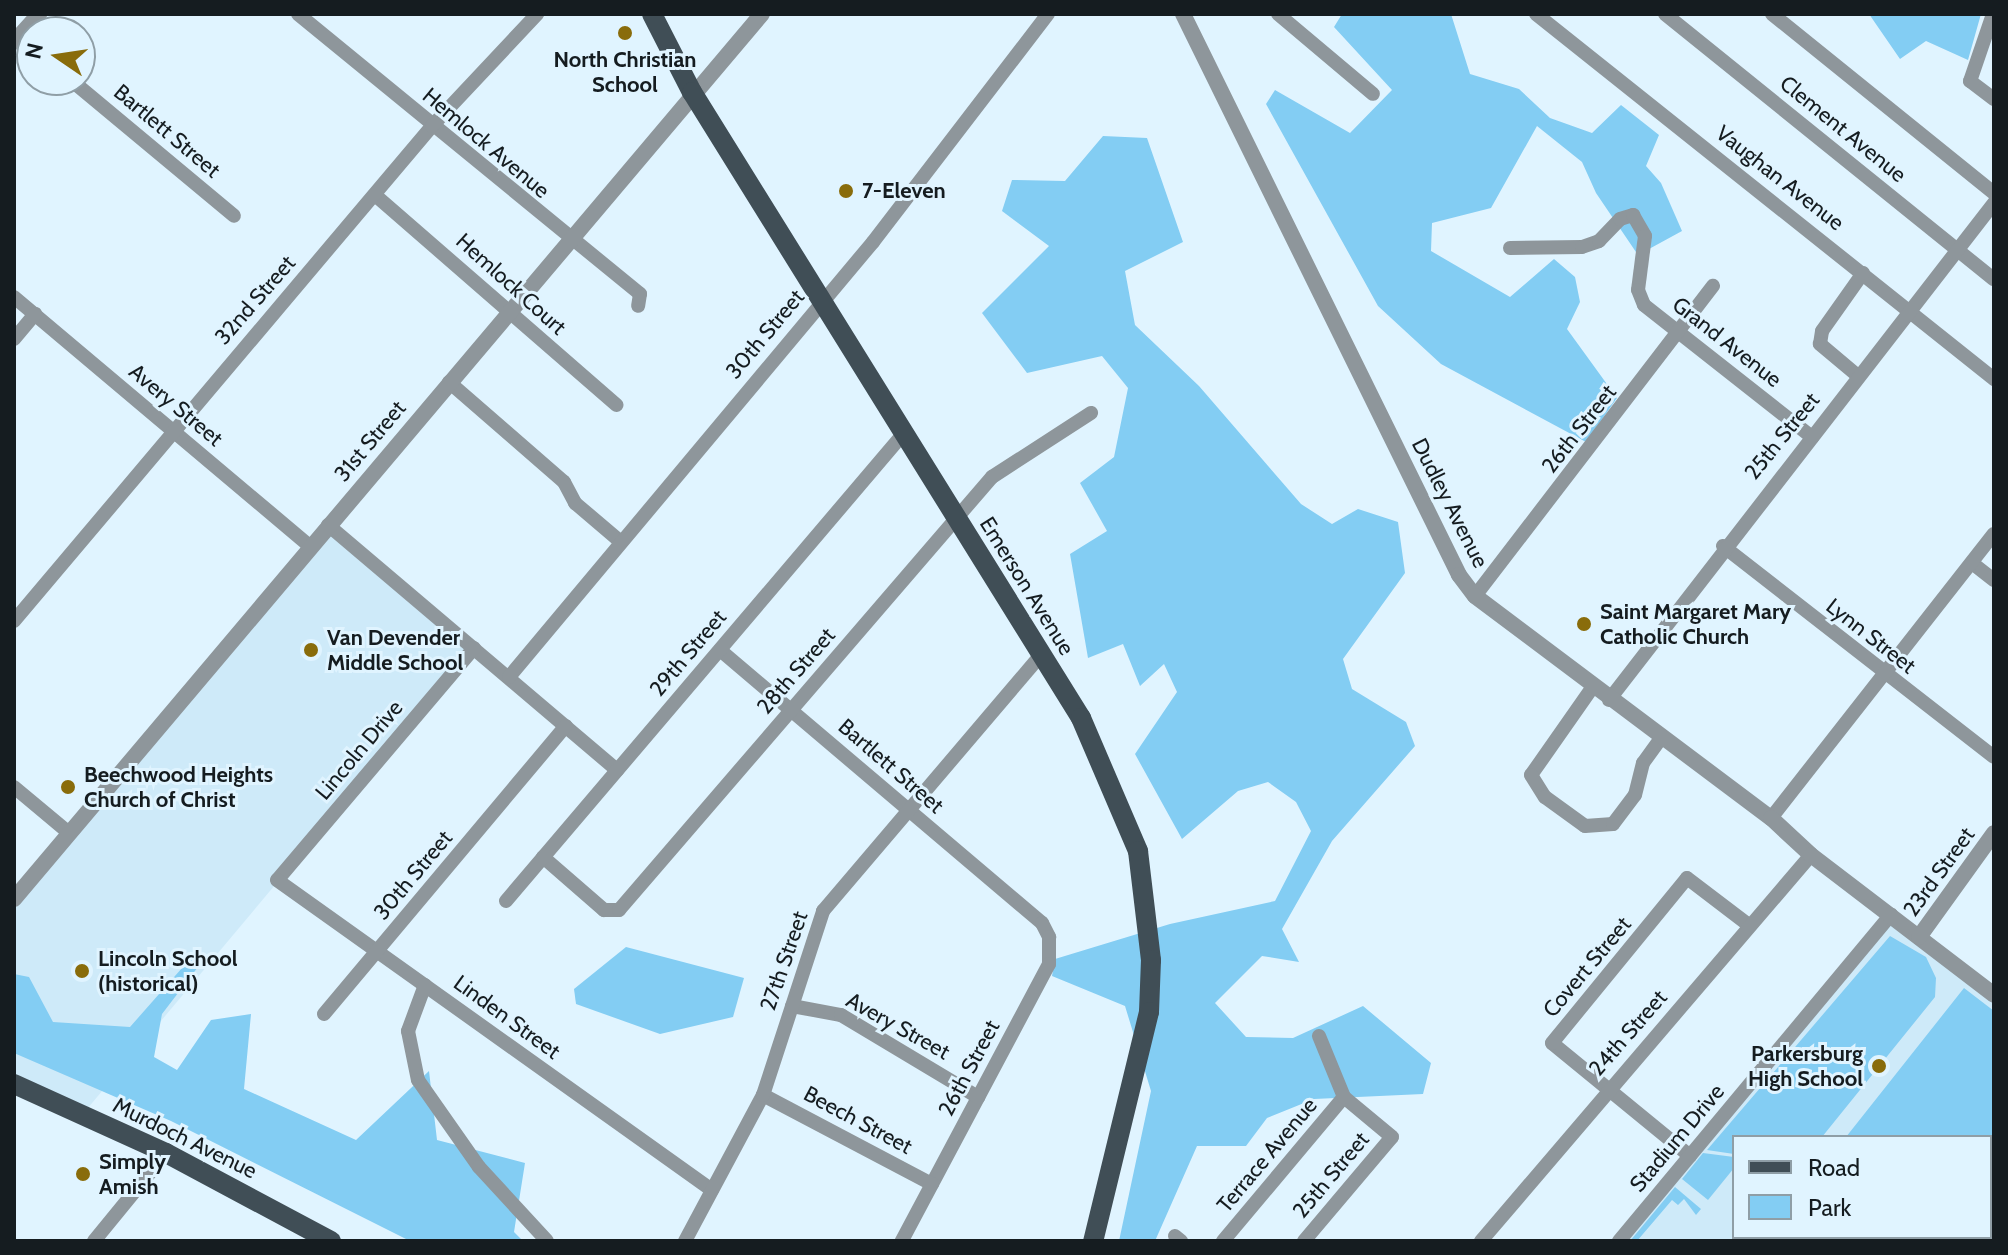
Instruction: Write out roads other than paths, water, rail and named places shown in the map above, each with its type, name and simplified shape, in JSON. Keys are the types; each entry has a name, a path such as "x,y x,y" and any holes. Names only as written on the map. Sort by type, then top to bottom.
{"main road":[{"name":"Emerson Avenue","path":"652,14 692,92 1096,748 1138,851 1147,904 1149,1012 1093,1241"},
{"name":"Murdoch Avenue","path":"14,1084 166,1153 331,1241"}],"street":[{"name":"32nd Street","path":"14,621 432,126 537,14"},
{"name":"31st Street","path":"14,899 692,92 762,14"},
{"name":"30th Street","path":"509,677 968,123 1048,14"},
{"name":"Dudley Avenue","path":"1183,14 1459,575 1475,596 1592,688 1771,818 1811,855 1994,995"},
{"path":"1278,14 1373,94"},
{"name":"Vaughan Avenue","path":"1536,14 1994,379"},
{"name":"Clement Avenue","path":"1665,14 1994,279"},
{"path":"1772,14 1994,193"},
{"path":"1993,14 1970,81 1994,99"},
{"name":"Hemlock Avenue","path":"302,15 432,126 640,294 638,306"},
{"name":"Bartlett Street","path":"90,96 234,216"},
{"name":"Hemlock Court","path":"375,195 617,405"},
{"name":"25th Street","path":"1609,700 1723,546 1994,203"},
{"name":"Grand Avenue","path":"1510,248 1582,247 1599,241 1620,219 1633,215 1645,236 1638,290 1644,305 1812,437"},
{"path":"1858,376 1820,344 1822,331 1863,273"},
{"name":"26th Street","path":"1475,596 1713,286"},
{"name":"Avery Street","path":"14,297 310,546"},
{"path":"14,339 35,314"},
{"path":"449,382 564,482 575,503 621,542"},
{"name":"28th Street","path":"543,857 604,910 619,910 992,477 1091,413"},
{"name":"29th Street","path":"506,901 904,433"},
{"path":"328,525 617,770"},
{"path":"1771,818 1994,534"},
{"name":"Lynn Street","path":"1723,546 1994,757"},
{"path":"1972,563 1994,580"},
{"name":"Lincoln Drive","path":"277,880 474,648"},
{"name":"Bartlett Street","path":"720,650 1033,916"},
{"name":"27th Street","path":"685,1241 763,1095 823,911 1041,655"},
{"path":"1592,688 1531,775 1545,797 1585,826 1613,824 1635,795 1643,763 1661,738"},
{"name":"30th Street","path":"324,1014 566,726"},
{"path":"14,787 69,833"},
{"name":"23rd Street","path":"1919,937 1994,833"},
{"name":"24th Street","path":"1481,1241 1811,855"},
{"name":"Covert Street","path":"1690,1156 1552,1043 1687,878 1750,926"},
{"name":"Linden Street","path":"277,880 712,1190"},
{"name":"Stadium Drive","path":"1619,1241 1891,915"},
{"name":"26th Street","path":"902,1241 1049,964 1049,937 1033,916"},
{"path":"425,985 408,1031 418,1080 479,1167 547,1241"},
{"name":"Avery Street","path":"792,1006 841,1015 978,1097"},
{"path":"1319,1036 1344,1097"},
{"name":"Beech Street","path":"763,1095 932,1184"},
{"name":"25th Street","path":"1304,1241 1392,1137 1344,1097"},
{"name":"Terrace Avenue","path":"1223,1241 1344,1097"},
{"path":"94,1241 166,1153"}],"place":[{"name":"North Christian School","path":"625,33"},
{"name":"7-Eleven","path":"846,191"},
{"name":"Saint Margaret Mary Catholic Church","path":"1584,624"},
{"name":"Van Devender Middle School","path":"311,650"},
{"name":"Beechwood Heights Church of Christ","path":"68,787"},
{"name":"Lincoln School (historical)","path":"82,971"},
{"name":"Parkersburg High School","path":"1879,1066"},
{"name":"Simply Amish","path":"83,1174"}]}
